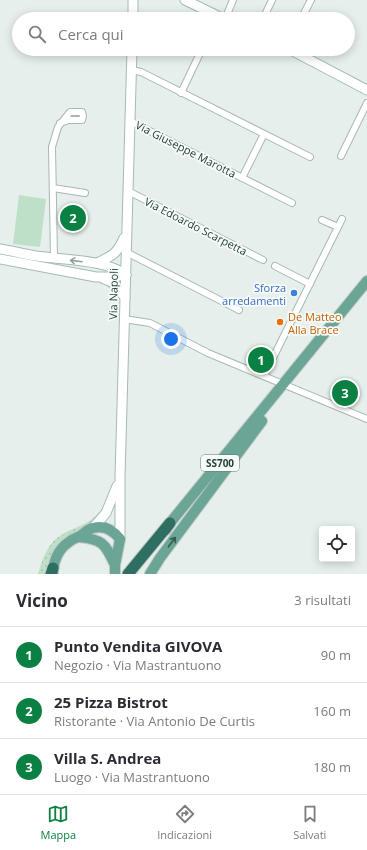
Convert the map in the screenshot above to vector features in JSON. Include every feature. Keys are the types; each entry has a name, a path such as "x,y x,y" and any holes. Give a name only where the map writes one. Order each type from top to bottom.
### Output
{"highway":[{"name":"SS700","path":"127,573 170,523"}],"main road":[{"path":"133,0 133,12"},
{"path":"185,0 200,3 212,12"},
{"name":"Via Napoli","path":"115,569 120,539 120,477 132,56"},
{"path":"302,56 367,90"},
{"path":"97,263 116,253 127,234"},
{"path":"0,249 97,263 113,267 126,275"},
{"path":"0,259 110,280 116,284 125,298"},
{"path":"96,277 111,278 126,275"},
{"path":"150,574 160,558 264,419 282,386 367,281"},
{"name":"SS700","path":"170,523 282,386"},
{"path":"52,572 56,557 62,548 69,541 94,528 106,513 120,477"},
{"path":"78,537 108,543 120,539 112,530 105,528 94,528"},
{"name":"Via Napoli","path":"120,539 127,573"},
{"path":"101,542 107,548 115,569"}],"street":[{"path":"224,12 233,0"},
{"path":"266,12 272,0"},
{"path":"305,12 311,0"},
{"path":"181,93 199,56"},
{"path":"132,70 141,72 310,157"},
{"path":"341,156 367,103"},
{"name":"Via Giuseppe Marotta","path":"130,121 292,203"},
{"path":"54,258 52,147 54,136 60,123"},
{"name":"Via Giuseppe Marotta","path":"242,178 264,134"},
{"path":"53,188 85,193"},
{"name":"Via Edoardo Scarpetta","path":"128,191 263,260"},
{"path":"264,376 342,219"},
{"path":"322,220 338,227"},
{"path":"126,252 239,310"},
{"path":"275,266 310,284"},
{"path":"124,319 150,323 208,353 264,376 282,386 367,419"}],"green space":[{"path":"19,195 46,199 40,247 13,244"},
{"path":"105,504 107,506 101,515 84,529 71,535 47,574 38,574 45,554 53,542 70,530 88,522 100,512"}],"place":[{"name":"25 Pizza Bistrot","path":"73,218"},
{"name":"Sforza arredamenti","path":"294,293"},
{"name":"De Matteo Alla Brace","path":"280,322"},
{"name":"Punto Vendita GIVOVA","path":"261,360"},
{"name":"Villa S. Andrea","path":"345,393"}]}
